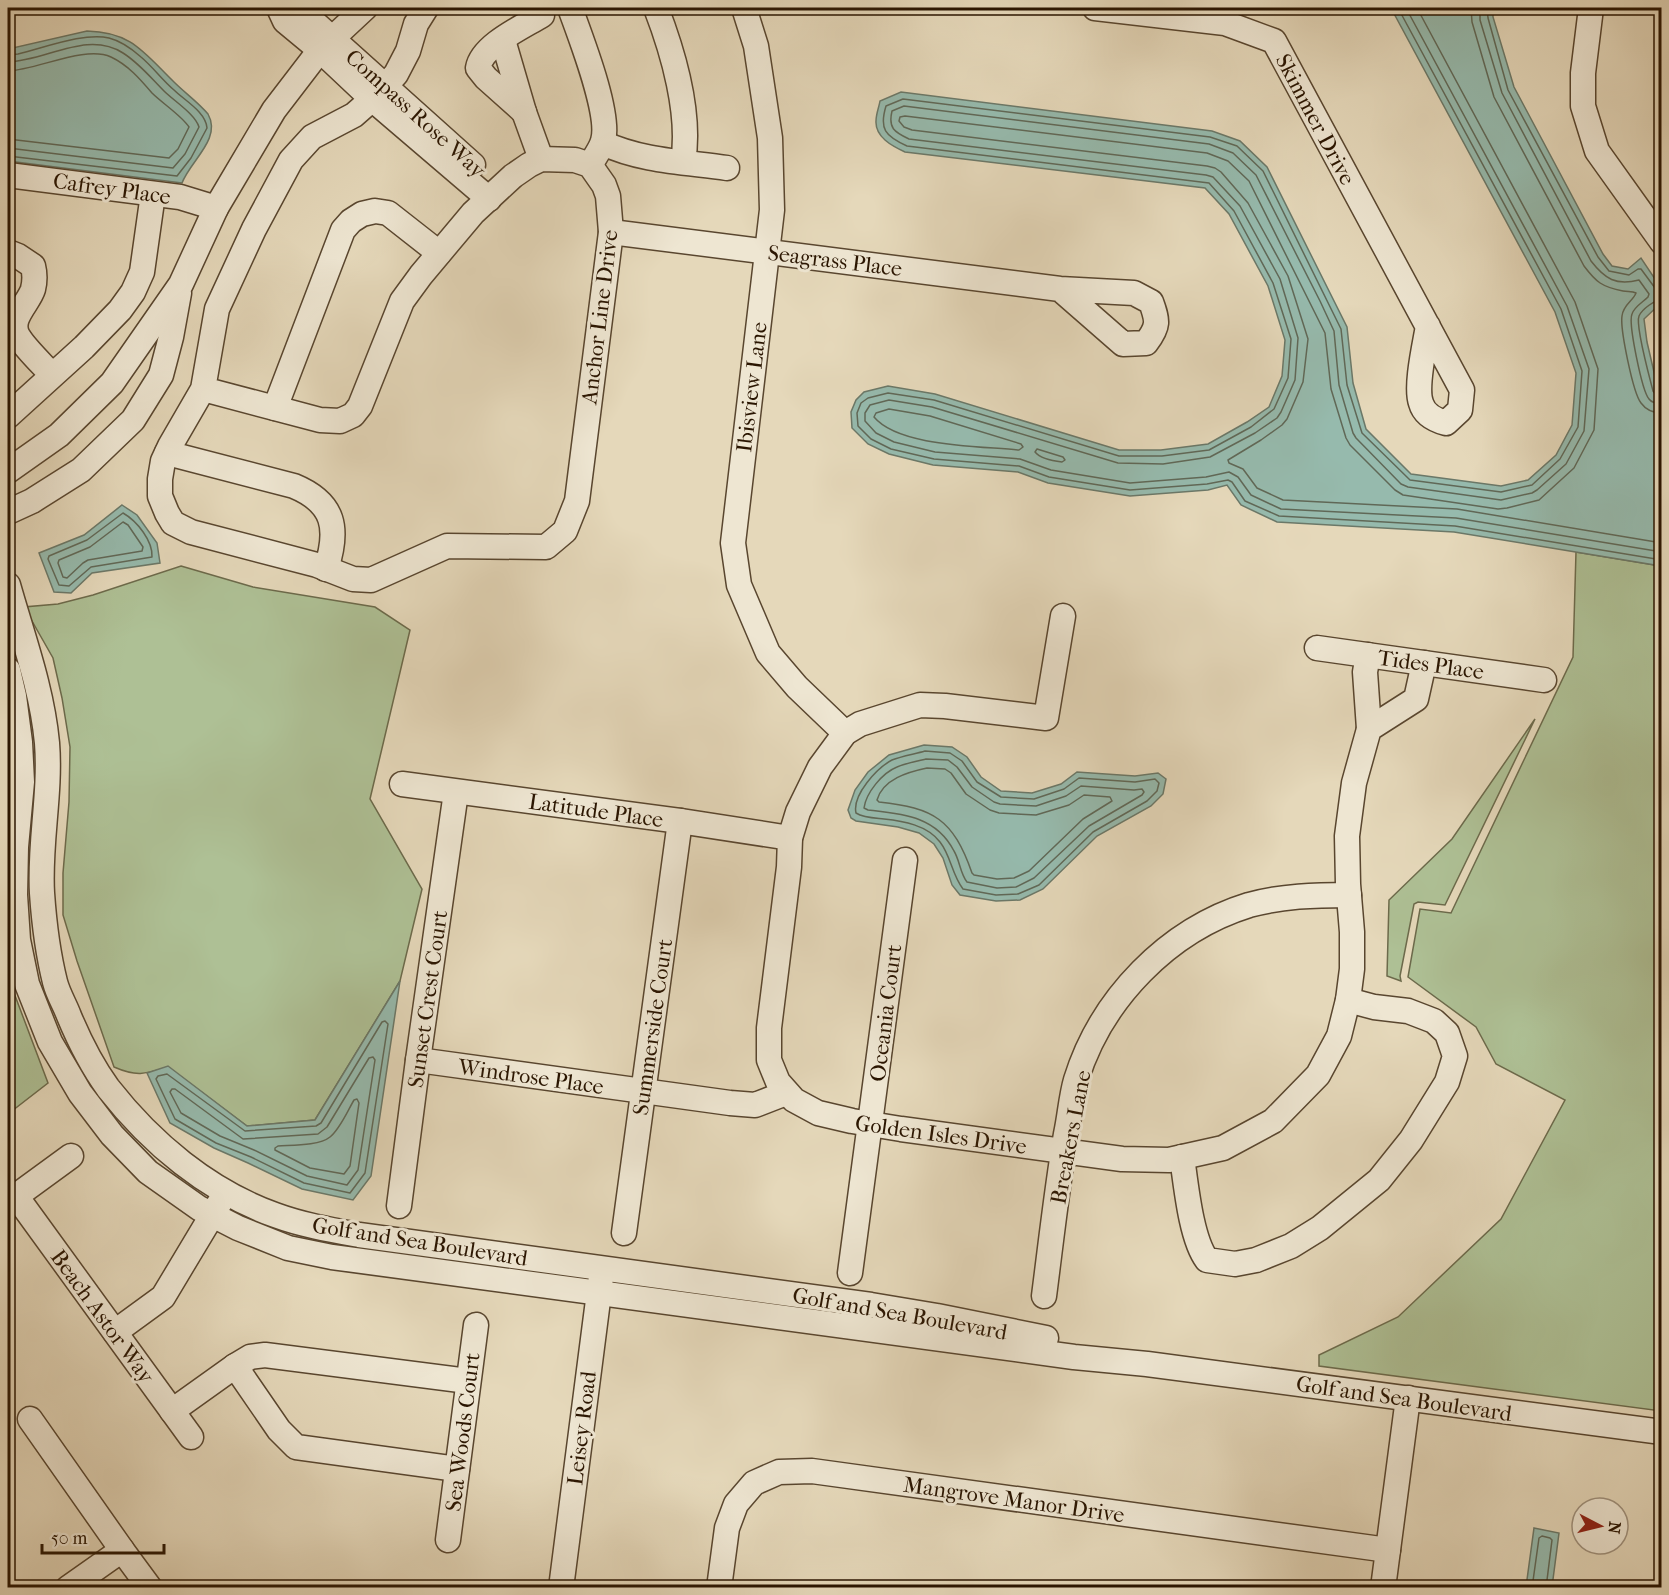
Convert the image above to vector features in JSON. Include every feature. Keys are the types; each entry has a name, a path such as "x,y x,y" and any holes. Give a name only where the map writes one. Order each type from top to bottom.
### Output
{"street":[{"path":"279,8 285,21 326,44"},
{"path":"298,8 326,44"},
{"path":"8,471 59,435 112,384 181,284 216,208 274,110 326,44 365,8"},
{"name":"Anchor Line Drive","path":"426,8 416,24 408,51 396,74 354,115 312,137 291,160 254,229 217,309 203,389 163,461 160,496 166,513 173,523 191,532 326,569 353,579 371,580 447,546 546,547 565,531 577,501 611,232 608,196 604,185 590,165"},
{"path":"203,389 320,420 340,421 353,415 360,406 402,301 421,274 473,213 513,176 529,165 541,159 575,160 590,165 603,143 605,130 603,110 570,8"},
{"path":"656,8 673,61 680,95 684,122 683,162"},
{"name":"Ibisview Lane","path":"744,8 756,46 770,138 771,210 733,543 739,585 768,653 796,687 844,733"},
{"name":"Skimmer Drive","path":"1095,8 1225,23 1274,41 1428,326"},
{"path":"1592,8 1584,73 1583,106 1597,151 1662,242"},
{"path":"541,159 524,112 503,40 542,15"},
{"name":"Compass Rose Way","path":"326,44 494,194"},
{"path":"603,143 617,150 639,156 727,168"},
{"name":"Cafrey Place","path":"8,175 180,197 216,208"},
{"path":"8,416 104,328 133,292 142,272 153,194"},
{"path":"275,408 343,230 351,221 362,214 375,211 388,213 439,253"},
{"name":"Seagrass Place","path":"611,232 1060,289"},
{"path":"8,252 33,266 35,277 32,291 21,308 12,337 52,375"},
{"path":"8,512 32,501 81,470 133,420 161,375 181,284"},
{"path":"167,453 310,492 320,501 332,526 331,552 326,569"},
{"name":"Golf and Sea Boulevard","path":"8,585 40,695 46,743 48,782 42,892 47,942 56,984 79,1039 107,1086 138,1123 169,1153 226,1192 275,1215 316,1227 359,1235 926,1314 1076,1344 1147,1364"},
{"name":"Golden Isles Drive","path":"1063,616 1046,718 920,705 860,724 844,733 820,767 798,812 790,838 789,867 769,1028 769,1060 778,1082 794,1100 818,1113 871,1125 1063,1152 1122,1159 1169,1160 1222,1148 1273,1121 1318,1075 1340,1036 1348,1000 1352,969 1352,932 1347,836 1354,783 1369,729 1365,672 1368,655"},
{"name":"Tides Place","path":"1317,648 1544,680"},
{"path":"1369,729 1416,699 1424,663"},
{"name":"Golf and Sea Boulevard","path":"8,670 20,742 22,782 16,847 15,895 18,940 27,984 50,1042 80,1093 112,1135 148,1172 199,1208 238,1228 288,1248 332,1257 1074,1357 1147,1364 1662,1432"},
{"name":"Latitude Place","path":"402,784 790,838"},
{"name":"Sunset Crest Court","path":"399,1206 456,792"},
{"name":"Summerside Court","path":"624,1233 680,821"},
{"name":"Oceania Court","path":"850,1273 905,860"},
{"name":"Breakers Lane","path":"1044,1296 1063,1152 1076,1080 1102,1023 1119,997 1139,972 1167,948 1220,916 1250,905 1288,897 1349,894"},
{"path":"1182,1157 1191,1217 1202,1253 1207,1260 1235,1264 1256,1260 1291,1246 1320,1228 1379,1180 1411,1140 1447,1083 1455,1056 1447,1033 1434,1021 1408,1011 1374,1007 1348,1000"},
{"name":"Windrose Place","path":"418,1060 730,1103 754,1105 786,1093"},
{"path":"12,1199 71,1156"},
{"path":"115,1332 164,1297 226,1192"},
{"name":"Beach Astor Way","path":"12,1199 115,1332 191,1437"},
{"name":"Leisey Road","path":"561,1587 602,1269"},
{"name":"Sea Woods Court","path":"448,1540 476,1325"},
{"path":"172,1411 235,1366 250,1357 265,1355 468,1381"},
{"path":"235,1366 279,1430 296,1447 457,1469"},
{"path":"1383,1587 1408,1398"},
{"path":"30,1419 150,1587"},
{"name":"Mangrove Manor Drive","path":"719,1587 726,1528 736,1504 754,1483 779,1472 812,1471 1388,1550"},
{"path":"68,1587 122,1550"}],"green space":[{"path":"1576,552 1661,566 1661,1411 1319,1366 1319,1355 1398,1317 1501,1219 1565,1100 1496,1064 1476,1027 1408,977 1420,909 1451,913 1573,657"},
{"path":"181,566 253,587 375,607 410,630 370,799 422,889 400,981 315,1120 247,1126 168,1067 141,1073 114,1067 63,915 70,747 53,658 24,607 58,604 93,595"},
{"path":"1535,719 1445,905 1418,902 1414,904 1400,976 1401,981 1387,976 1389,900 1452,839"},
{"path":"8,977 48,1083 8,1114"}],"water":[{"path":"1391,8 1493,8 1493,17 1514,87 1603,254 1612,266 1628,269 1641,258 1661,288 1661,303 1644,319 1661,402 1661,566 1454,532 1277,522 1241,505 1227,485 1208,490 1130,496 1048,483 1018,472 933,465 889,454 868,444 852,428 851,412 856,400 864,392 888,386 935,394 1119,450 1161,450 1208,444 1247,422 1269,407 1282,376 1285,340 1268,286 1229,214 1205,188 905,152 890,144 881,136 876,127 880,101 901,92 1212,131 1240,141 1267,167 1347,327 1353,383 1366,429 1411,474 1501,486 1528,480 1556,455 1572,425 1576,373 1555,312"},
{"path":"87,31 115,35 136,46 208,114 211,132 208,141 182,183 8,161 8,49"},
{"path":"122,505 137,515 157,543 160,563 92,573 71,593 54,592 39,553 84,535"},
{"path":"924,745 952,747 967,757 981,777 1001,791 1032,793 1061,784 1077,772 1135,776 1158,773 1166,779 1163,794 1151,806 1097,836 1043,889 1020,900 996,901 960,895 952,885 943,858 934,844 919,833 898,827 856,821 851,818 848,810 855,790 868,772 889,755"},
{"path":"400,981 371,1176 353,1200 302,1189 214,1148 170,1123 147,1073 168,1066 247,1126 315,1120"},
{"path":"1534,1528 1559,1533 1552,1587 1526,1587"}]}
